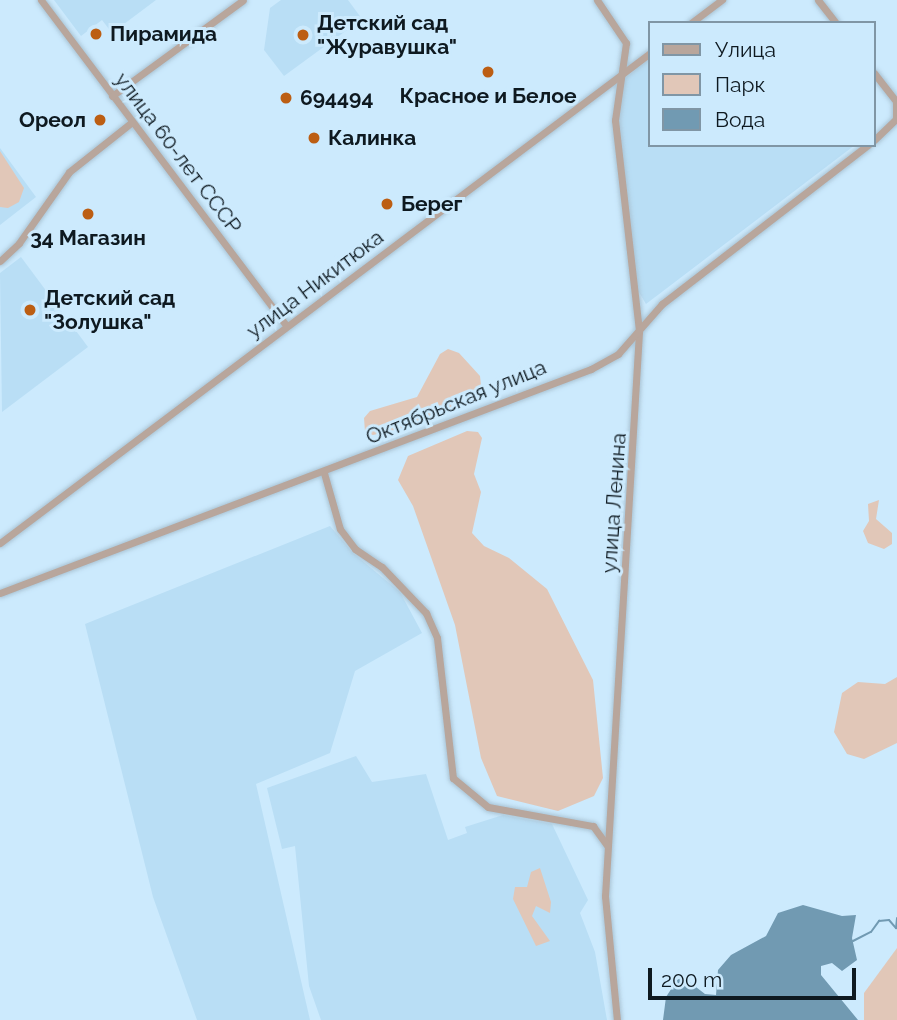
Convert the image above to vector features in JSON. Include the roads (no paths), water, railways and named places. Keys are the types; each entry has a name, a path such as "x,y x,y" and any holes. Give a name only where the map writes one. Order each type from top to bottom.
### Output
{"street":[{"name":"улица 60-лет СССР","path":"41,0 288,326"},
{"path":"112,96 243,0"},
{"name":"улица Ленина","path":"597,0 625,39 624,73 617,88 615,120 639,332 605,896 617,1020"},
{"path":"694,21 722,0"},
{"path":"818,0 834,21"},
{"name":"улица Никитюка","path":"0,543 648,55"},
{"path":"876,76 896,101 896,119 876,138"},
{"path":"0,261 19,243 62,179 132,121"},
{"name":"Октябрьская улица","path":"0,593 324,473 591,369 618,354 662,304 865,147"},
{"path":"324,473 340,529 355,549 382,567 426,613 437,638 453,778 488,807 593,826 610,818"},
{"path":"593,826 608,846"}],"water":[{"path":"803,905 842,916 856,915 852,938 857,960 842,971 832,963 821,966 821,975 858,1020 663,1020 666,997 677,980 683,977 705,994 716,995 718,970 731,955 766,936 778,913"}],"waterway":[{"path":"853,941 871,932 879,921 889,920 896,928 897,918"}],"place":[{"name":"Пирамида","path":"96,34"},
{"name":"Детский сад \"Журавушка\"","path":"303,35"},
{"name":"Красное и Белое","path":"488,72"},
{"name":"694494","path":"286,98"},
{"name":"Ореол","path":"100,120"},
{"name":"Калинка","path":"314,138"},
{"name":"Берег","path":"387,204"},
{"name":"34 Магазин","path":"88,214"},
{"name":"Детский сад \"Золушка\"","path":"30,310"}]}
